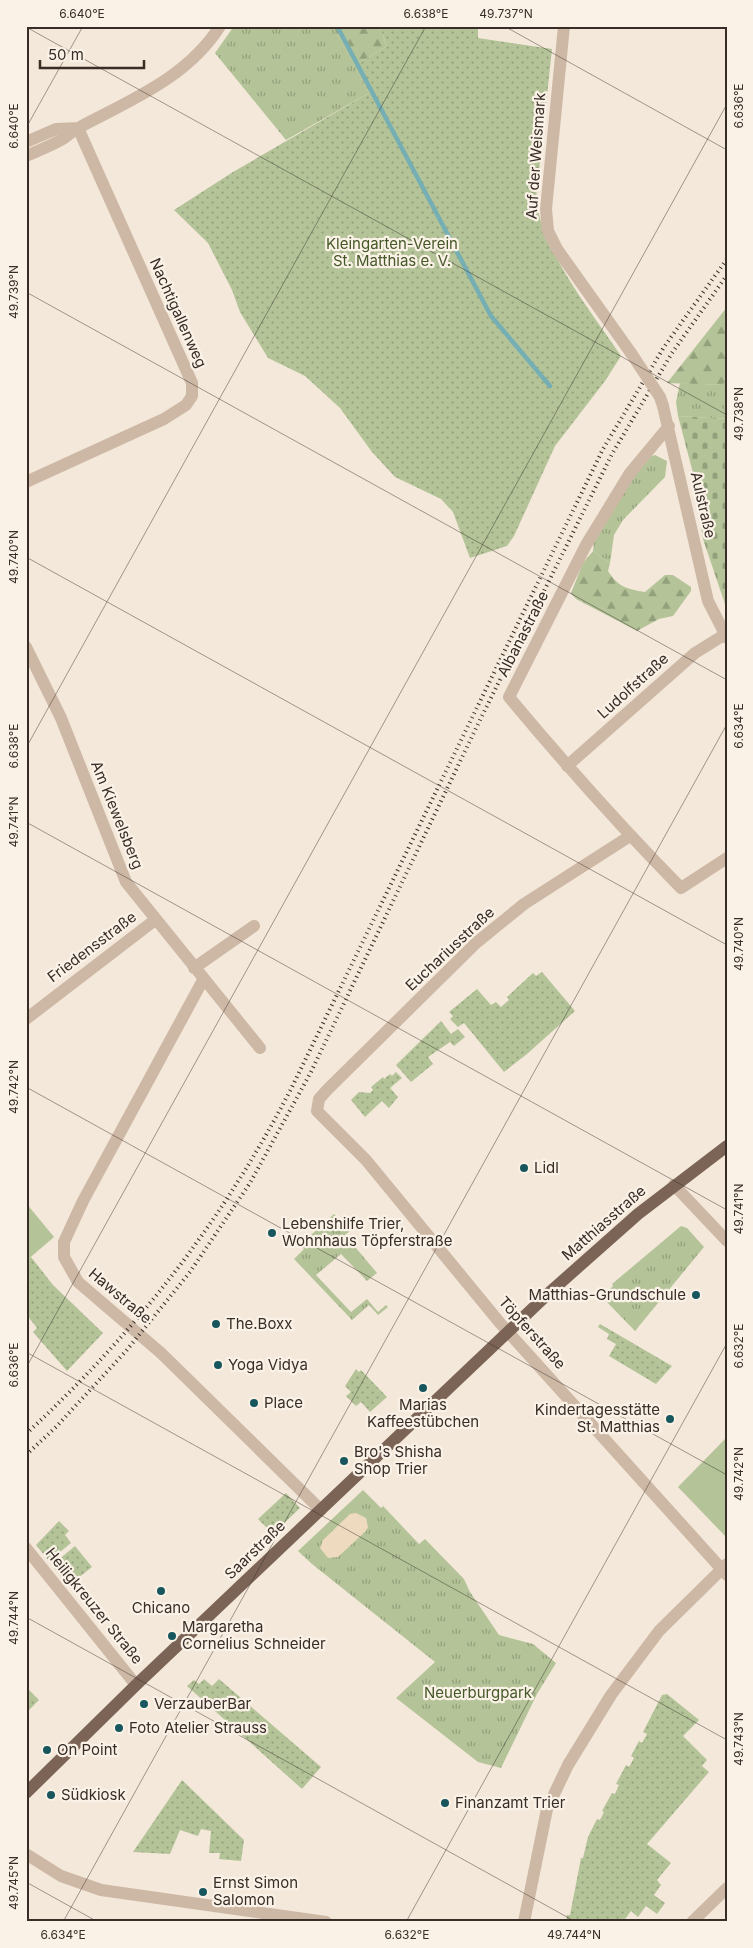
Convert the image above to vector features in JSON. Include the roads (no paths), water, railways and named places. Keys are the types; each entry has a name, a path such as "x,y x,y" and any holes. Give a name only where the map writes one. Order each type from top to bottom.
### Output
{"main road":[{"name":"Matthiasstraße","path":"507,1332 586,1259 674,1185 727,1146"},
{"name":"Saarstraße","path":"26,1792 136,1684 507,1332"}],"street":[{"path":"26,156 61,140 78,128 142,96 167,80 201,50 220,26"},
{"name":"Auf der Weismark","path":"564,26 546,209 548,231 557,249 660,397 663,406"},
{"path":"26,142 56,129 78,128"},
{"name":"Nachtigallenweg","path":"26,482 164,418 186,405 192,396 192,383 78,128"},
{"name":"Aulstraße","path":"663,406 708,601 725,636"},
{"name":"Albanastraße","path":"669,426 630,473 586,545 510,697 567,766 630,836 681,888 727,858"},
{"name":"Ludolfstraße","path":"567,766 695,652 725,636"},
{"name":"Am Kiewelsberg","path":"26,647 61,718 126,882 203,980 260,1048"},
{"name":"Euchariusstraße","path":"318,1111 319,1099 327,1090 476,943 524,904 630,836"},
{"name":"Friedensstraße","path":"26,1019 155,920"},
{"path":"194,968 254,926"},
{"name":"Hawstraße","path":"203,980 83,1201 64,1242 64,1257 78,1282 162,1353 321,1510"},
{"name":"Töpferstraße","path":"318,1111 366,1160 507,1332 725,1569"},
{"path":"674,1185 727,1241"},
{"name":"Heiligkreuzer Straße","path":"26,1548 136,1684"},
{"path":"524,1922 547,1809 568,1765 610,1695 659,1631 725,1569"},
{"path":"26,1854 61,1876 101,1890 326,1922"},
{"path":"692,1922 724,1896"}],"waterway":[{"path":"337,26 491,316 550,386"}],"railway":[{"path":"26,1434 104,1356 140,1315 206,1230 236,1185 291,1089 603,449 664,347 727,259"},
{"path":"26,1455 56,1427 126,1351 190,1272 250,1183 311,1072 479,722 612,454 672,353 727,275"}],"place":[{"name":"Lidl","path":"524,1168"},
{"name":"Lebenshilfe Trier, Wohnhaus Töpferstraße","path":"272,1233"},
{"name":"Matthias-Grundschule","path":"696,1295"},
{"name":"The.Boxx","path":"216,1324"},
{"name":"Yoga Vidya","path":"218,1365"},
{"name":"Marias Kaffeestübchen","path":"423,1388"},
{"name":"Place","path":"254,1403"},
{"name":"Kindertagesstätte St. Matthias","path":"670,1419"},
{"name":"Bro's Shisha Shop Trier","path":"344,1461"},
{"name":"Chicano","path":"161,1591"},
{"name":"Margaretha Cornelius Schneider","path":"172,1636"},
{"name":"VerzauberBar","path":"144,1704"},
{"name":"Foto Atelier Strauss","path":"119,1728"},
{"name":"On Point","path":"47,1750"},
{"name":"Südkiosk","path":"51,1795"},
{"name":"Finanzamt Trier","path":"445,1803"},
{"name":"Ernst Simon Salomon","path":"203,1892"}],"park label":[{"name":"Kleingarten-Verein St. Matthias e. V.","path":"392,252"},
{"name":"Neuerburgpark","path":"478,1693"}]}
